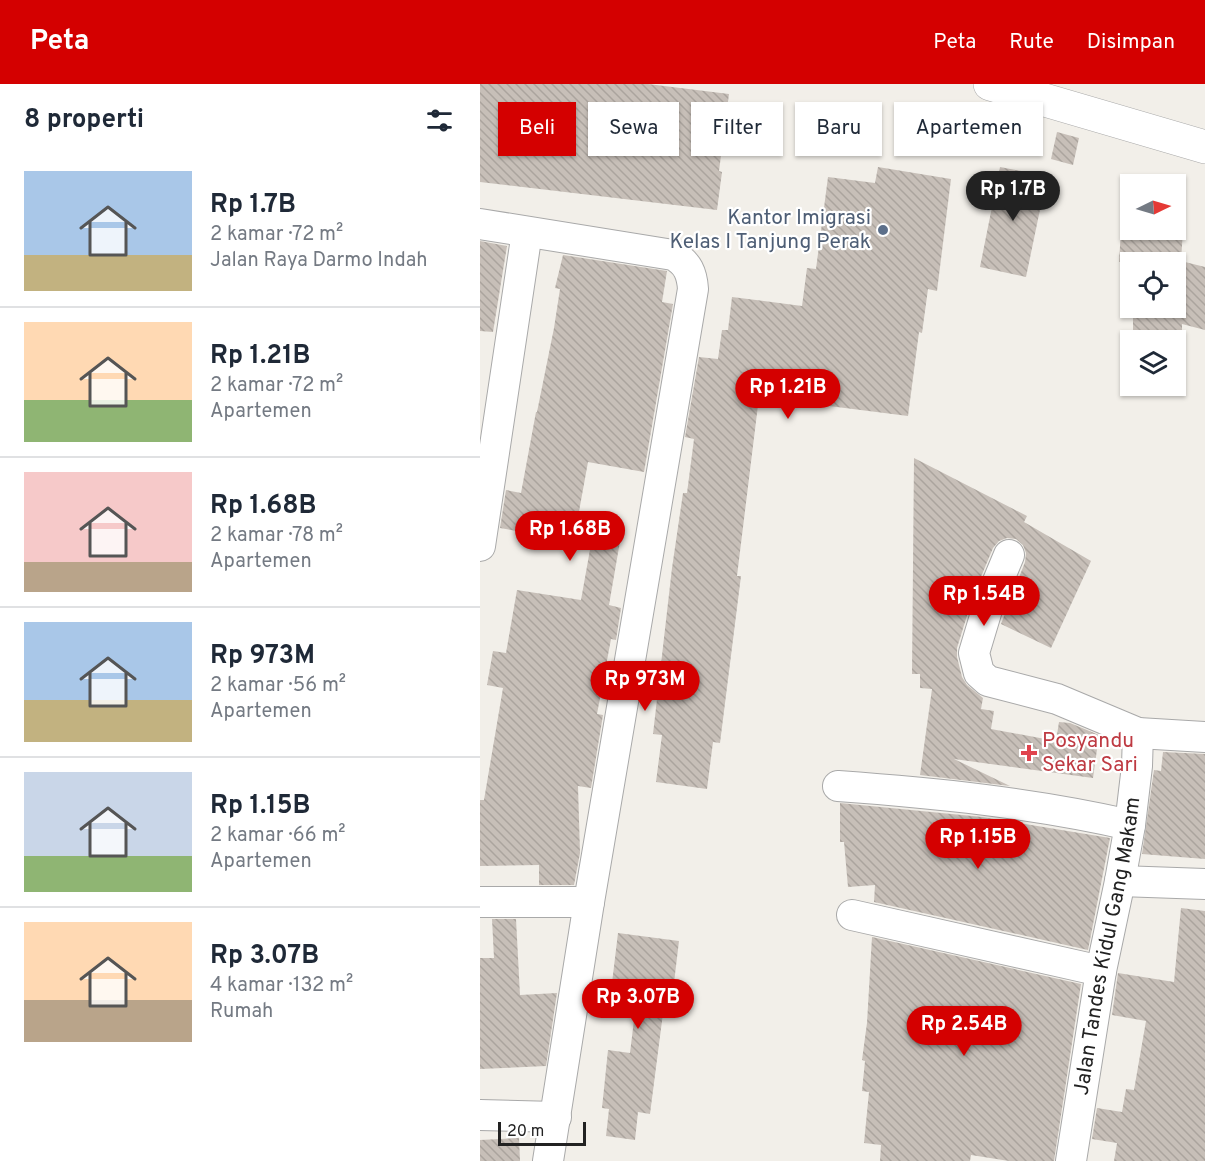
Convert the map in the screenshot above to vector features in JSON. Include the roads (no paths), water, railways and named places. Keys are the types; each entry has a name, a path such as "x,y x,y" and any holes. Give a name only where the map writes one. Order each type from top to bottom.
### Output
{"street":[{"path":"990,84 1205,147"},
{"path":"480,224 673,255 681,259 688,268 693,289 589,902 548,1161"},
{"path":"480,546 527,232"},
{"path":"1009,555 974,653 979,673 988,681 1042,694 1138,733 1205,737"},
{"name":"Jalan Tandes Kidul Gang Makam","path":"1071,1161 1101,970 1130,825 1137,766 1138,733"},
{"path":"837,786 1010,802 1130,825"},
{"path":"1120,881 1205,884"},
{"path":"480,902 589,902"},
{"path":"852,915 1101,970"},
{"path":"480,1115 556,1117"}],"place":[{"name":"Kantor Imigrasi Kelas I Tanjung Perak","path":"883,230"},
{"name":"Posyandu Sekar Sari","path":"1029,753"}]}
